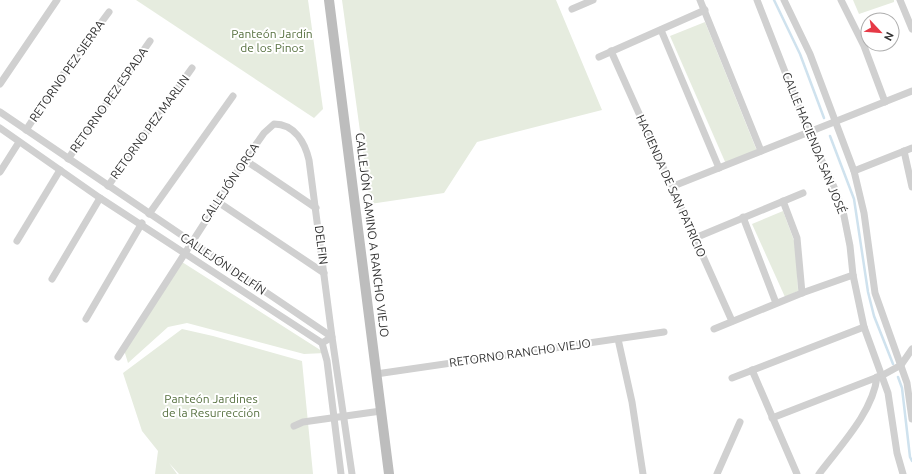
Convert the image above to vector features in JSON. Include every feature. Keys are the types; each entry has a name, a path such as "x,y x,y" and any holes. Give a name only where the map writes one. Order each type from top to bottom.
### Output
{"street":[{"path":"0,84 57,0"},
{"name":"CALLEJÓN CAMINO A RANCHO VIEJO","path":"329,0 389,474"},
{"path":"572,9 592,0"},
{"path":"700,0 761,151"},
{"name":"CALLE HACIENDA SAN JOSÉ","path":"757,0 809,133 834,187 843,212 850,246 853,275 864,327 880,376 891,402 897,453 903,474"},
{"name":"CALLE HACIENDA SAN JOSÉ","path":"784,0 810,54 854,171 864,213 875,293 901,365 906,383 912,419"},
{"path":"841,0 864,46 884,102"},
{"path":"900,0 912,29"},
{"path":"599,57 705,10"},
{"name":"RETORNO PEZ SIERRA","path":"26,130 66,70 109,12"},
{"path":"661,30 719,168"},
{"name":"RETORNO PEZ ESPADA","path":"68,159 150,41"},
{"name":"HACIENDA DE SAN PATRICIO","path":"611,51 732,321"},
{"name":"RETORNO PEZ MARLIN","path":"108,186 192,68"},
{"path":"671,187 835,123 912,91"},
{"path":"149,214 233,96"},
{"name":"CALLEJÓN DELFÍN","path":"0,112 332,337"},
{"name":"CALLEJÓN ORCA","path":"118,358 245,160 267,130 274,124 287,126 304,143"},
{"name":"CALLEJÓN DELFÍN","path":"0,128 100,198 142,223 322,343"},
{"path":"0,172 19,142"},
{"name":"DELFIN","path":"304,143 310,160 332,337"},
{"path":"854,171 912,148"},
{"path":"904,151 912,187"},
{"path":"245,160 316,208"},
{"path":"17,242 60,170"},
{"path":"695,238 803,193"},
{"path":"52,279 100,198"},
{"path":"218,202 324,273"},
{"path":"783,202 797,238 802,293"},
{"path":"743,218 776,303"},
{"path":"86,319 142,223"},
{"path":"714,329 776,303 853,275"},
{"path":"732,378 864,327"},
{"name":"RETORNO RANCHO VIEJO","path":"376,374 664,332"},
{"path":"341,474 327,361 322,343 332,337 345,416 352,474"},
{"path":"618,339 632,402 644,474"},
{"path":"772,418 880,376 901,365 912,349"},
{"path":"752,370 797,474"},
{"path":"819,474 868,408 875,394 880,376"},
{"path":"294,426 303,422 381,411"},
{"path":"717,474 740,422"}],"green space":[{"name":"Panteón Jardín de los Pinos","path":"136,0 308,0 323,109 314,118"},
{"path":"342,0 556,0 602,110 477,142 444,193 370,204"},
{"path":"853,0 894,0 894,2 865,12 860,12 859,14"},
{"path":"705,22 757,151 726,164 670,36"},
{"path":"783,211 796,246 798,291 785,297 752,224"},
{"path":"182,262 325,353 304,354 187,323 168,327 128,363 124,350"},
{"name":"Panteón Jardines de la Resurrección","path":"182,329 213,336 302,361 313,474 179,474 169,463 177,474 155,474 158,451 142,431 123,373"}],"waterway":[{"path":"774,0 800,54 824,118"},
{"path":"830,136 854,199 868,292 874,316 893,364"},
{"path":"898,377 902,388 910,457 912,461"}]}
